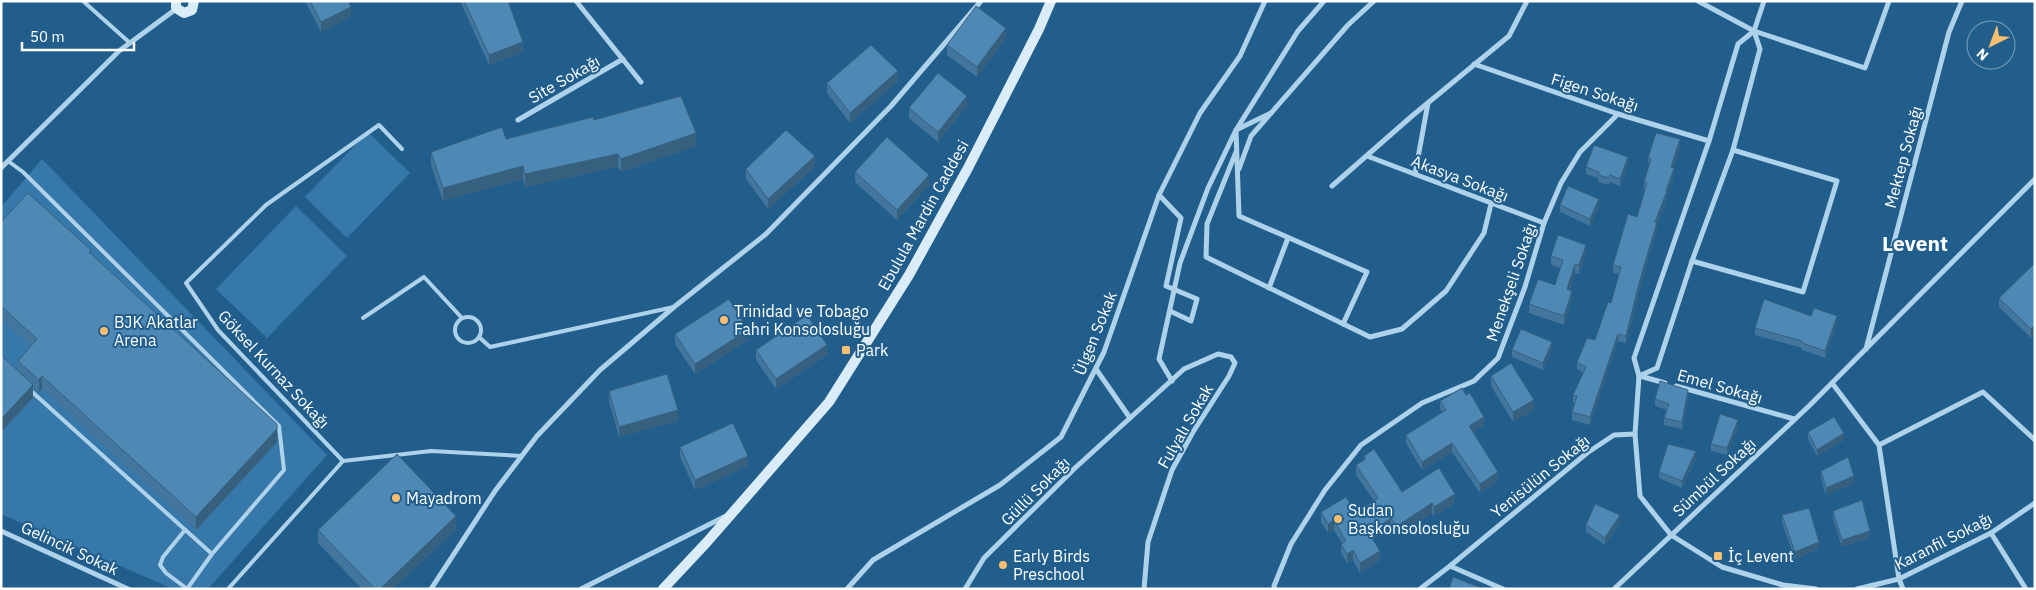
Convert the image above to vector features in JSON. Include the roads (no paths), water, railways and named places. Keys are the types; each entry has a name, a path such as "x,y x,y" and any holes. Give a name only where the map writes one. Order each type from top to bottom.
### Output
{"street":[{"path":"1,168 119,51 176,5 184,13 190,12 194,8 194,1"},
{"path":"576,1 641,82"},
{"path":"431,589 495,491 537,436 600,370 674,307 766,234 891,106 981,1"},
{"name":"Ebulula Mardin Caddesi","path":"663,589 733,513 829,402 909,275 968,168 1039,29 1051,1"},
{"name":"Ülgen Sokak","path":"846,589 873,560 1000,486 1060,437 1104,352 1159,195 1200,113 1240,56 1265,1"},
{"path":"1172,381 1159,359 1180,263 1208,188 1236,130 1298,31 1324,1"},
{"path":"1238,172 1251,136 1274,112 1348,25 1374,1"},
{"path":"1332,186 1508,36 1527,1"},
{"path":"1698,1 1754,31 1866,68 1889,1"},
{"path":"1764,1 1754,31 1738,44 1708,141 1634,358 1639,376 1635,434 1640,496 1671,535 1722,567 1782,587 1816,589"},
{"name":"Mektep Sokağı","path":"1866,350 1949,32 1962,1"},
{"path":"1639,376 1657,368 1692,261 1733,150 1760,49 1754,31"},
{"name":"Site Sokağı","path":"518,120 622,59"},
{"name":"Figen Sokağı","path":"1474,64 1618,114 1708,141"},
{"path":"1415,174 1428,103"},
{"path":"1236,130 1274,112"},
{"name":"Menekşeli Sokağı","path":"1275,589 1274,586 1291,544 1325,490 1362,444 1422,403 1474,381 1498,358 1525,287 1544,222 1561,183 1580,152 1618,114"},
{"path":"1236,130 1239,216 1367,272 1343,324"},
{"path":"1237,150 1207,224 1206,257 1370,337 1402,329 1446,291 1484,233 1491,204"},
{"path":"1692,261 1803,292 1837,180 1733,150"},
{"name":"Akasya Sokağı","path":"1367,156 1491,204 1544,222"},
{"name":"Sümbül Sokağı","path":"1614,589 1866,350 2035,179"},
{"path":"1159,195 1180,218 1166,286 1197,299 1192,321 1170,311"},
{"path":"1269,288 1288,238"},
{"name":"Fulyalı Sokak","path":"1144,589 1148,542 1172,470 1235,363 1231,357 1218,354 1184,369"},
{"path":"1096,368 1130,418"},
{"name":"Güllü Sokağı","path":"965,589 984,558 1075,468 1184,369"},
{"name":"Emel Sokağı","path":"1639,376 1794,419"},
{"path":"1832,383 1879,446 1899,578 1903,589"},
{"path":"1879,446 1983,392 2035,440"},
{"name":"Yenisülün Sokağı","path":"1420,589 1587,453 1614,434 1635,434"},
{"name":"Karanfil Sokağı","path":"1858,589 1899,578 1991,533 2035,503"},
{"path":"581,589 733,513"},
{"name":"Gelincik Sokak","path":"1,530 128,589"},
{"path":"1991,533 2026,589"},
{"path":"1450,566 1503,589"}],"lane":[{"path":"83,1 130,43"},
{"name":"Göksel Kurnaz Sokağı","path":"342,461 218,330 186,283 266,205 379,126 402,149"},
{"path":"8,161 23,172 279,426 284,470 212,554 186,588 166,573 160,564 163,557 185,530"},
{"path":"363,318 424,277 462,318"},
{"path":"479,338 490,347 674,307"},
{"path":"469,316 476,318 482,331 479,338 471,343 462,341 456,334 456,325 462,318 469,316"},
{"path":"23,384 212,554"},
{"path":"228,589 342,461 431,452 522,456"}],"place":[{"name":"Trinidad ve Tobago Fahri Konsolosluğu","path":"724,320"},
{"name":"BJK Akatlar Arena","path":"104,331"},
{"name":"Park","path":"846,350"},
{"name":"Mayadrom","path":"396,498"},
{"name":"Sudan Başkonsolosluğu","path":"1338,519"},
{"name":"İç Levent","path":"1718,556"},
{"name":"Early Birds Preschool","path":"1003,565"}],"district":[{"name":"Levent","path":"1915,243"}]}
